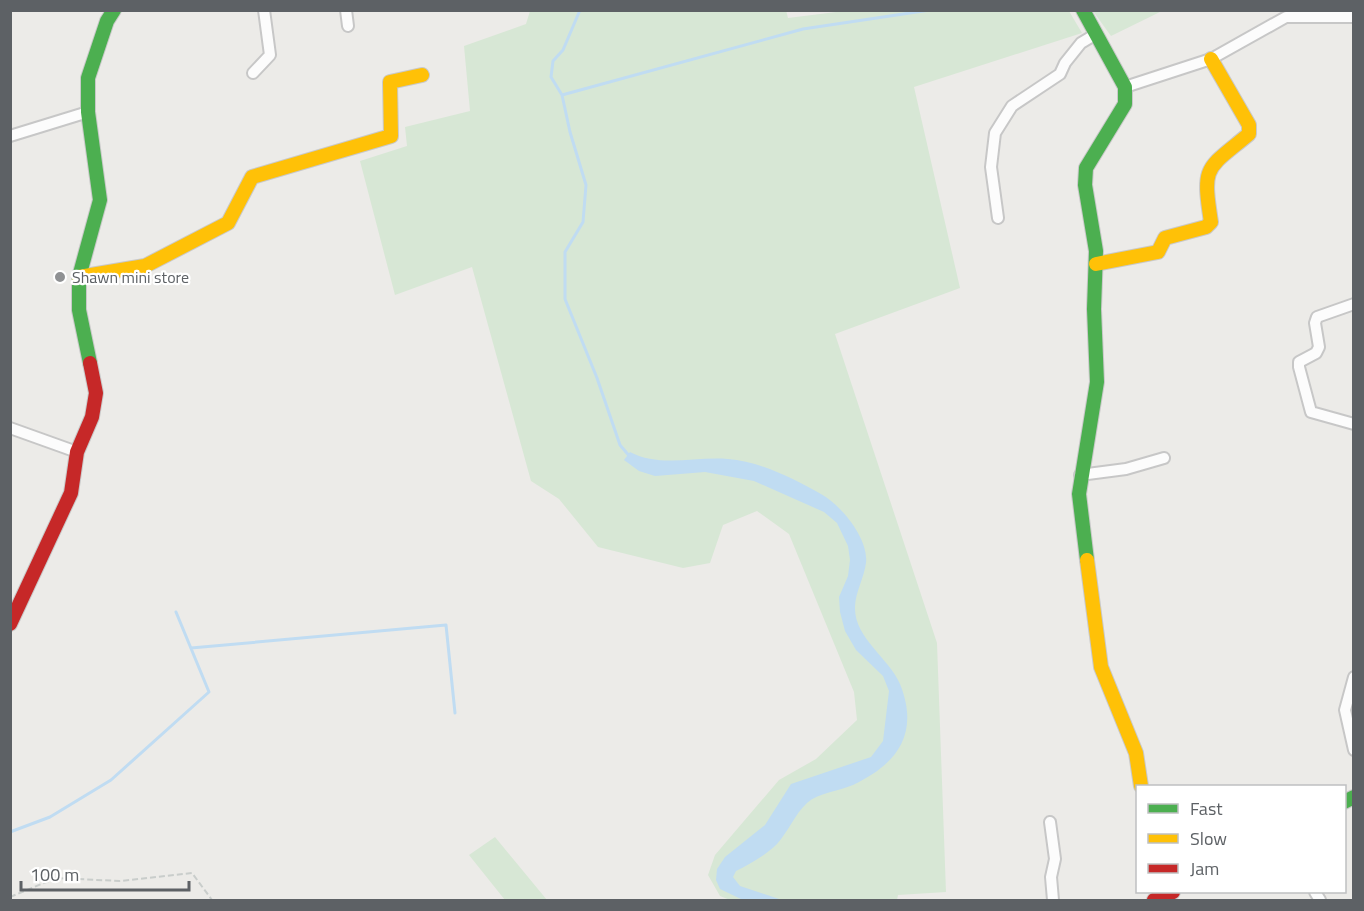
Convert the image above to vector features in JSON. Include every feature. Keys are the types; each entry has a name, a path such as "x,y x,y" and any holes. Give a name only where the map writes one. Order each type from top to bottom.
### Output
{"street":[{"path":"10,624 15,604 71,493 77,452 92,417 96,393 79,310 80,277 100,200 88,111 88,78 107,21 114,10"},
{"path":"253,73 270,55 264,10"},
{"path":"346,10 348,26"},
{"path":"1083,10 1119,72 1125,87 1125,104 1086,168 1085,185 1096,251 1094,309 1098,382 1080,475 1079,494 1101,668 1136,753 1141,785"},
{"path":"1125,87 1211,58 1287,17 1324,15 1353,17"},
{"path":"998,218 991,167 995,133 1012,106 1060,74 1065,63 1094,31"},
{"path":"1096,264 1158,252 1165,238 1206,227 1211,222 1205,184 1210,167 1249,134 1249,125 1211,58"},
{"path":"80,277 145,266 228,223 252,177 391,136 390,82 422,75"},
{"path":"10,136 88,111"},
{"path":"1353,304 1317,316 1315,324 1319,347 1316,353 1299,362 1311,412 1353,424"},
{"path":"10,428 77,452"},
{"path":"1080,475 1126,469 1164,458"},
{"path":"1353,677 1346,710 1353,750"},
{"path":"1050,822 1055,859 1051,877 1053,900"}],"path":[{"path":"10,897 56,878 120,881 192,873 212,900"}],"green space":[{"path":"786,10 788,18 852,10 1069,11 1082,33 914,87 960,288 835,334 937,643 946,892 898,895 897,900 730,900 720,896 708,875 715,855 779,780 816,759 857,720 854,692 789,534 757,511 723,525 710,563 683,568 598,547 559,499 531,481 472,267 395,295 360,161 407,146 405,127 470,111 464,46 526,24 530,11"},
{"path":"1093,11 1162,11 1111,36"},
{"path":"495,837 547,900 505,900 469,855"}],"water":[{"path":"630,452 642,457 666,460 716,458 740,460 776,472 829,499 845,514 863,544 866,563 855,602 856,618 866,638 895,674 900,684 906,702 906,732 892,757 882,767 853,785 823,794 807,803 777,844 758,859 736,871 733,877 740,886 782,900 743,900 720,889 716,880 717,869 725,857 765,825 791,784 871,757 883,741 889,691 883,676 856,650 845,631 840,612 839,597 848,576 850,560 848,546 837,523 824,512 754,481 705,472 655,476 639,471 624,460"}],"waterway":[{"path":"580,10 563,50 553,61 551,77 562,95 570,132 586,185 583,222 565,252 565,299 597,378 620,445 631,458"},
{"path":"562,95 803,29 930,10"},
{"path":"10,832 50,817 111,780 209,692 176,612"},
{"path":"191,648 446,625 455,713"}],"traffic: fast":[{"path":"90,363 79,310 79,277 100,200 88,112 88,78 107,21 114,10"},
{"path":"1083,10 1125,87 1125,104 1086,168 1085,185 1096,251 1094,309 1097,382 1079,494 1087,560"},
{"path":"1346,801 1354,797"}],"traffic: slow":[{"path":"1096,264 1158,252 1165,238 1206,227 1211,222 1207,189 1211,170 1216,162 1249,134 1249,125 1211,59"},
{"path":"79,277 145,266 228,223 252,177 391,136 390,82 422,75"},
{"path":"1087,560 1101,667 1136,753 1141,785"}],"traffic: jam":[{"path":"10,624 71,493 77,452 92,417 96,393 90,363"},
{"path":"1154,900 1171,893"}],"place":[{"name":"Shawn mini store","path":"60,277"}]}
